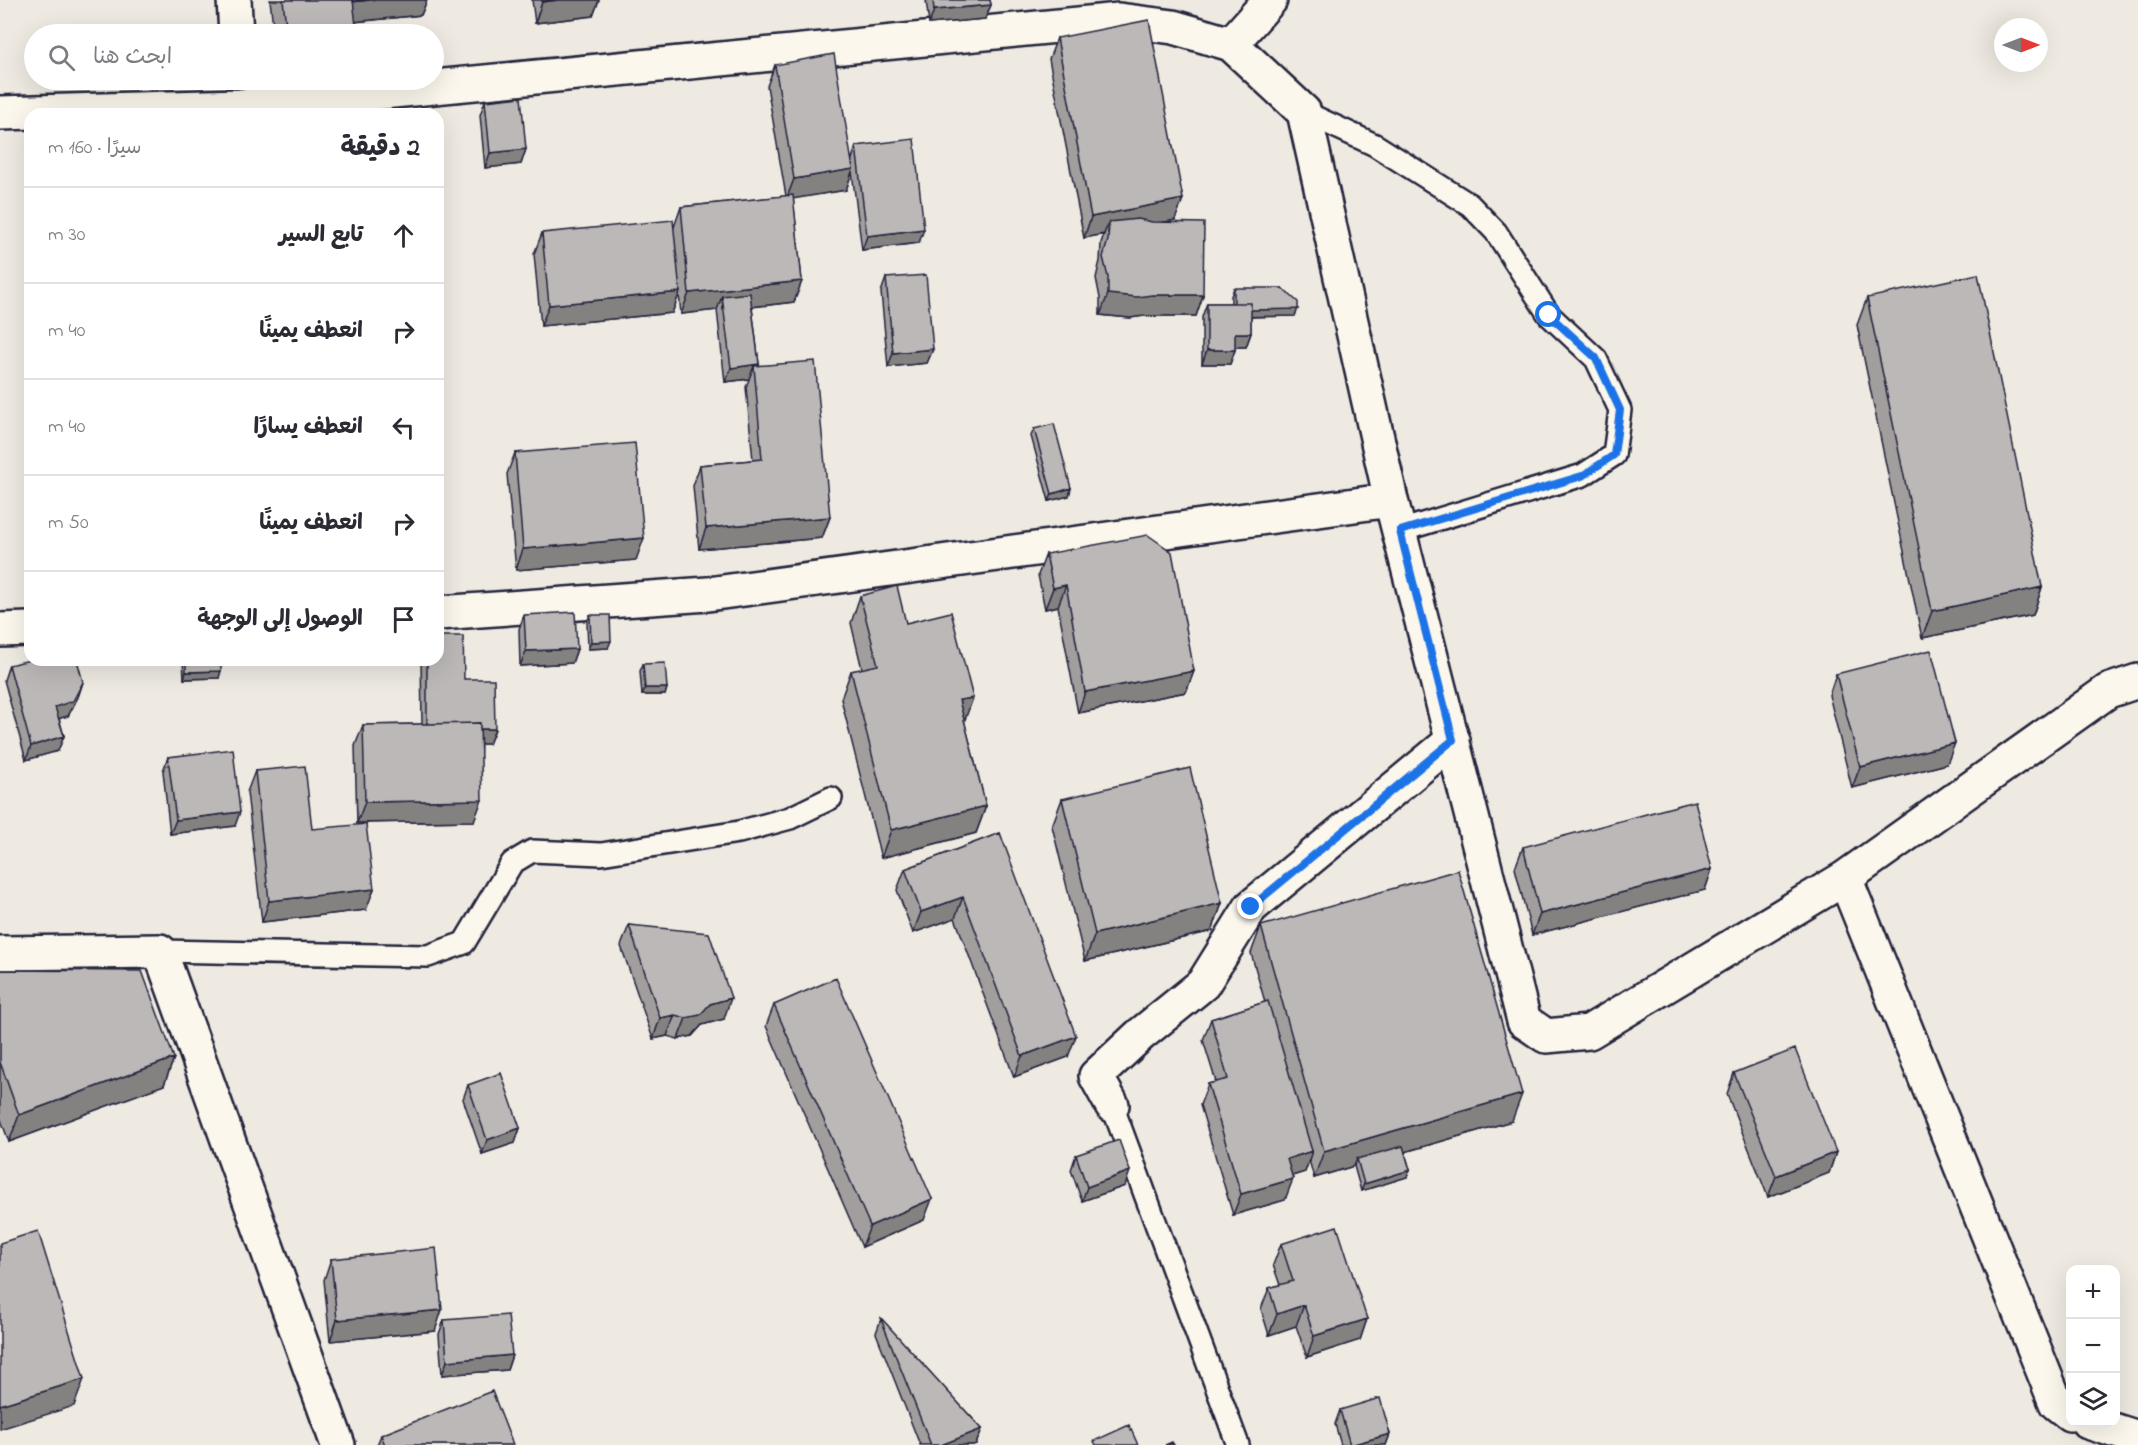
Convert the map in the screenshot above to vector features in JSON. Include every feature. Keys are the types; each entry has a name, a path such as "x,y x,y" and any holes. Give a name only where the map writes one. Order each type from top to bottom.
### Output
{"street":[{"path":"234,0 235,24"},
{"path":"1231,44 1270,0"},
{"path":"444,76 1119,20 1173,27 1231,44 1304,112 1391,500 1524,1021 1546,1036 1589,1032 1845,878 2108,691 2138,681"},
{"path":"60,108 275,90"},
{"path":"0,113 24,111"},
{"path":"444,613 708,594 1391,500"},
{"path":"0,630 24,629"},
{"path":"1112,1106 1096,1076 1140,1035 1203,984 1251,907 1453,740"},
{"path":"1845,878 2056,1403 2066,1411"},
{"path":"0,953 160,951 338,1445"},
{"path":"2104,1427 2138,1438"}],"lane":[{"path":"1304,112 1375,145 1470,205 1496,232 1549,315 1596,358 1620,410 1614,455 1582,476 1400,531"},
{"path":"160,951 428,956 464,943 512,863 532,851 601,854 738,832 790,818 831,798"},
{"path":"1112,1106 1238,1445"}],"building":[{"path":"283,0 353,0 356,24 286,24"},
{"path":"933,0 990,0 991,5 934,10"},
{"path":"1149,20 1183,199 1091,217 1057,38"},
{"path":"834,54 853,169 794,179 775,65"},
{"path":"521,97 526,149 490,153 485,101"},
{"path":"914,139 924,229 867,236 856,146"},
{"path":"793,195 802,281 689,293 681,207"},
{"path":"1138,219 1152,222 1204,223 1203,295 1137,297 1108,294 1108,277 1103,257 1108,240 1109,222"},
{"path":"673,220 680,292 549,305 542,233"},
{"path":"1978,274 2042,587 1932,611 1867,298"},
{"path":"926,275 933,349 893,353 886,278"},
{"path":"1234,288 1282,288 1298,302 1298,309 1251,310 1251,303 1234,303"},
{"path":"750,293 759,364 731,368 722,296"},
{"path":"1207,303 1251,303 1251,333 1235,333 1235,350 1207,350"},
{"path":"815,361 830,517 706,528 700,465 762,459 754,366"},
{"path":"1054,424 1071,488 1052,494 1034,429"},
{"path":"635,443 644,538 523,549 515,453"},
{"path":"1148,535 1172,552 1194,671 1085,692 1066,585 1053,588 1046,554"},
{"path":"897,586 906,623 951,612 973,698 959,700 986,806 891,830 851,671 878,665 860,596"},
{"path":"575,612 577,649 526,651 524,615"},
{"path":"590,615 610,615 611,641 591,642"},
{"path":"444,636 463,636 464,679 494,679 495,729 480,729 480,723 427,724 427,666 444,666"},
{"path":"1931,650 1955,743 1860,767 1836,674"},
{"path":"24,661 24,666 79,666 83,682 73,701 55,707 64,736 31,746 9,665"},
{"path":"665,663 667,688 645,688 643,664"},
{"path":"186,666 221,666 221,671 186,672"},
{"path":"480,723 482,800 365,802 363,725"},
{"path":"233,749 240,812 176,820 168,757"},
{"path":"305,766 312,829 366,824 374,889 269,901 255,771"},
{"path":"1190,768 1222,903 1095,934 1062,799"},
{"path":"1695,801 1712,869 1540,914 1523,847"},
{"path":"1000,833 1076,1036 1022,1056 963,897 921,912 905,869"},
{"path":"1458,870 1522,1094 1324,1151 1261,926"},
{"path":"629,925 709,933 731,998 710,1004 700,1015 686,1018 675,1015 660,1018"},
{"path":"0,970 142,971 174,1058 19,1115 0,1062"},
{"path":"836,978 932,1199 870,1226 774,1005"},
{"path":"1268,1001 1312,1151 1287,1159 1293,1179 1241,1194 1208,1084 1228,1079 1211,1019"},
{"path":"1795,1049 1836,1152 1776,1176 1734,1073"},
{"path":"501,1073 520,1128 487,1140 468,1085"},
{"path":"1119,1140 1130,1171 1087,1187 1076,1155"},
{"path":"1403,1146 1410,1170 1364,1184 1357,1159"},
{"path":"1337,1226 1367,1319 1314,1336 1304,1305 1277,1314 1269,1288 1293,1281 1281,1244"},
{"path":"38,1231 84,1379 0,1405 0,1243"},
{"path":"436,1248 442,1310 337,1320 331,1259"},
{"path":"508,1315 512,1355 447,1361 444,1320"},
{"path":"881,1318 982,1429 941,1445 931,1445"},
{"path":"492,1391 513,1445 385,1445 381,1435"},
{"path":"1380,1398 1390,1434 1350,1445 1340,1410"},
{"path":"1129,1425 1138,1445 1096,1445 1094,1441"}],"route":[{"path":"1251,907 1453,740 1400,531 1582,476 1614,455 1620,410 1596,358 1549,315"}]}
